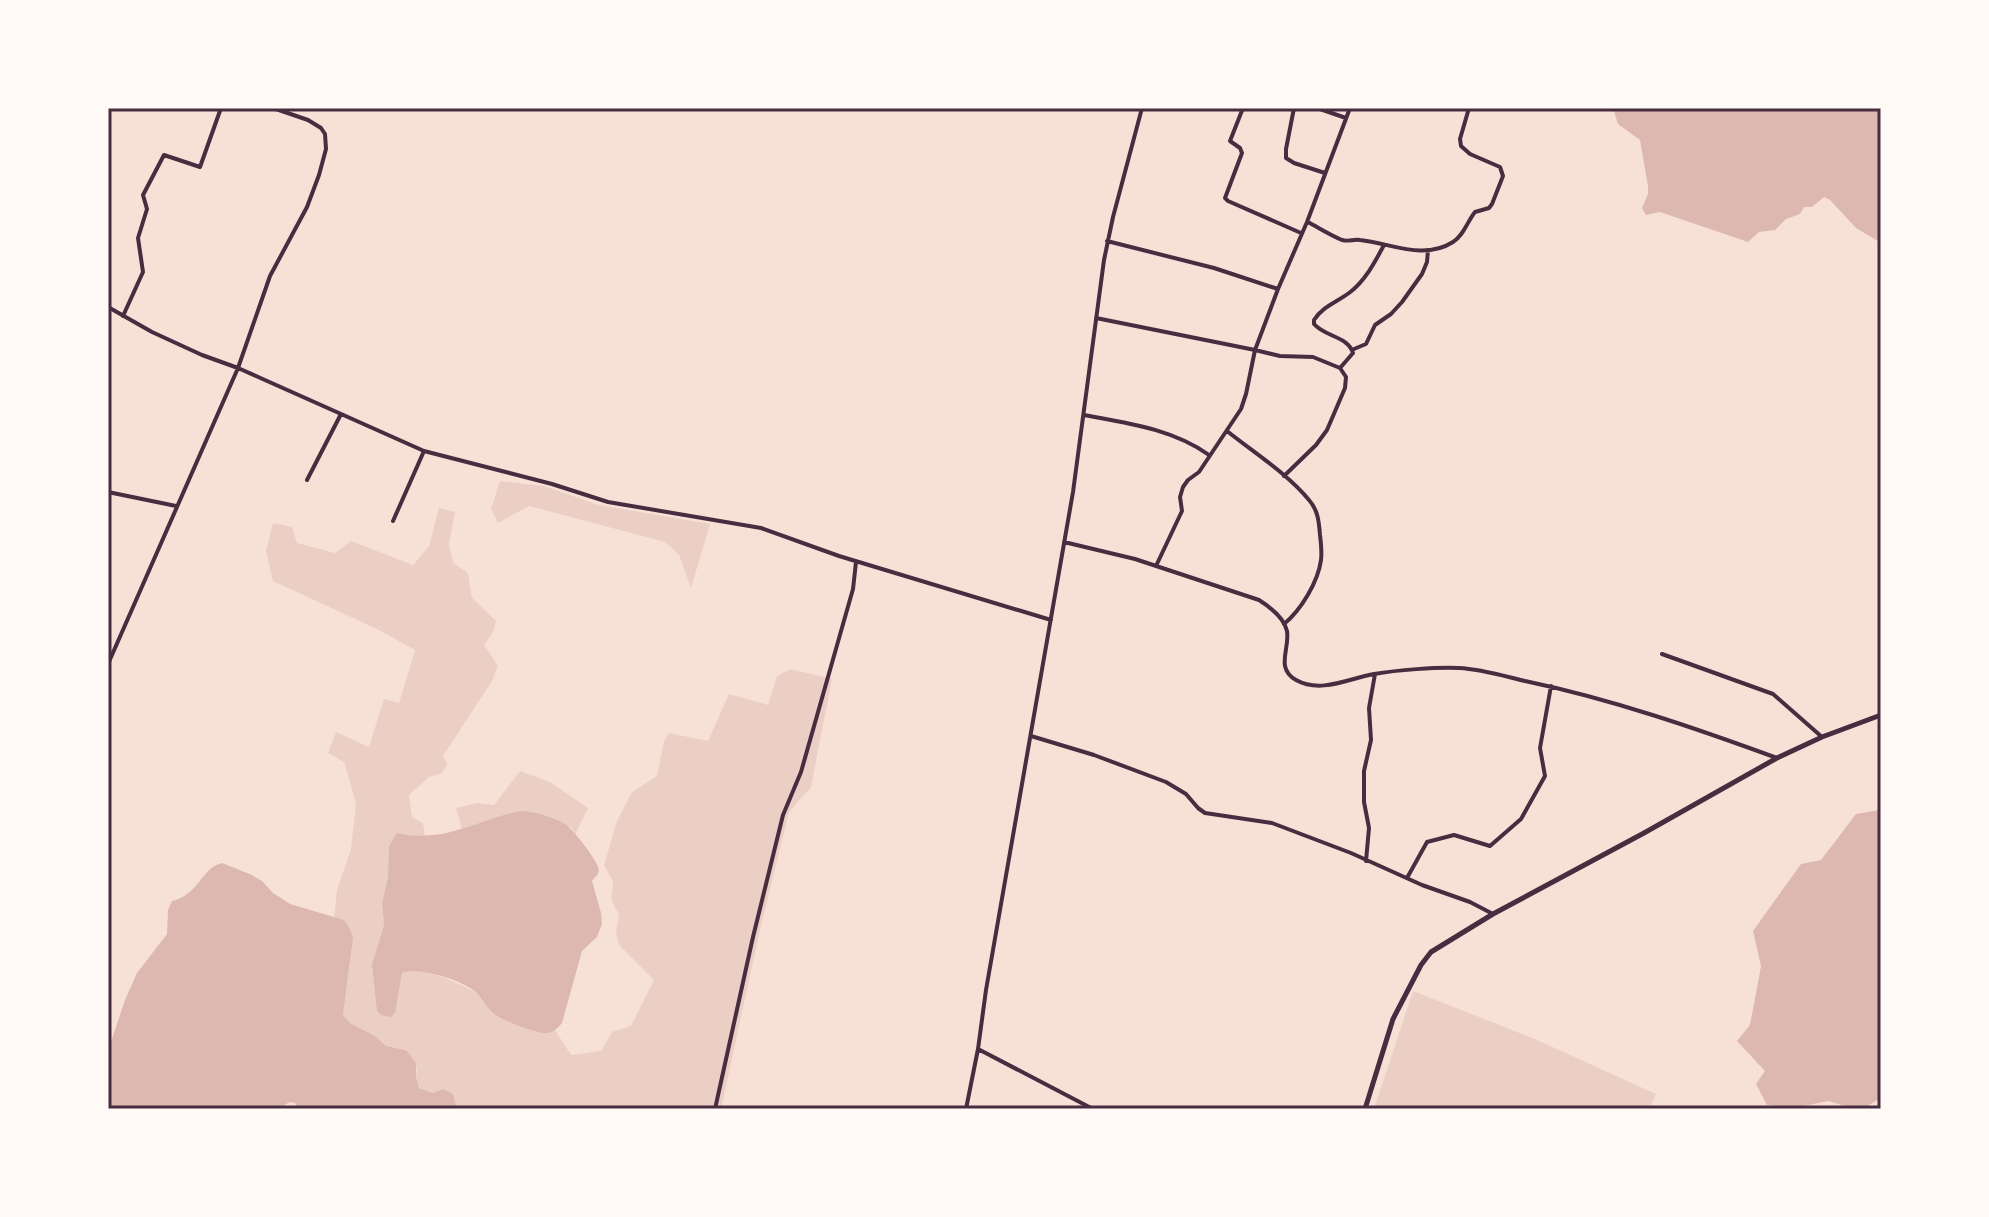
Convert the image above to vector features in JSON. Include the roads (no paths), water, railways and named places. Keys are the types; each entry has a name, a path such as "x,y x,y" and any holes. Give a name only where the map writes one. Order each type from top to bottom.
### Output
{"street":[{"path":"123,316 143,272 138,238 147,209 143,195 164,155 200,167 221,108"},
{"path":"108,664 238,368 270,276 314,192 326,149 325,134 308,120 273,108"},
{"path":"966,1109 1073,492 1107,241 1142,108"},
{"path":"1243,108 1230,140 1242,153 1226,200 1302,234"},
{"path":"1294,108 1286,158 1325,173"},
{"path":"1317,108 1346,118"},
{"path":"1156,566 1182,511 1180,497 1183,487 1197,474 1237,417 1245,400 1255,350 1350,108"},
{"path":"1307,222 1346,241 1358,239 1413,251 1428,250 1456,241 1475,212 1492,204 1503,176 1500,167 1470,154 1461,146 1460,139 1469,108"},
{"path":"1107,241 1214,268 1278,289"},
{"path":"1340,368 1353,354 1353,349 1347,342 1319,330 1314,320 1327,306 1355,287 1370,270 1384,245"},
{"path":"1353,349 1366,344 1375,325 1391,314 1405,298 1424,270 1428,250"},
{"path":"108,307 202,355 424,451 532,478 608,502 761,528 856,562 1051,620"},
{"path":"1096,318 1286,356 1306,356 1340,368 1346,377 1345,388 1327,430 1284,476"},
{"path":"307,480 341,414"},
{"path":"1083,415 1172,435 1190,442 1209,455"},
{"path":"1227,431 1284,476 1309,499 1317,512 1321,553 1319,568 1304,602 1284,624"},
{"path":"393,521 424,451"},
{"path":"108,492 177,506"},
{"path":"1064,542 1156,566 1259,600 1272,609 1284,624 1287,632 1284,666 1287,673 1303,683 1322,685 1375,674 1458,668 1551,686 1777,758"},
{"path":"715,1109 783,815 801,772 853,589 856,562"},
{"path":"1662,654 1764,689 1779,698 1822,737"},
{"path":"1366,861 1369,828 1364,802 1364,771 1371,740 1369,708 1375,674"},
{"path":"1407,878 1427,842 1454,835 1490,846 1521,819 1545,776 1540,748 1551,686"},
{"path":"1365,1109 1393,1019 1431,952 1493,914 1777,758 1881,715"},
{"path":"1031,736 1166,782 1186,794 1205,813 1272,823 1493,914"},
{"path":"978,1049 1093,1109"}]}
